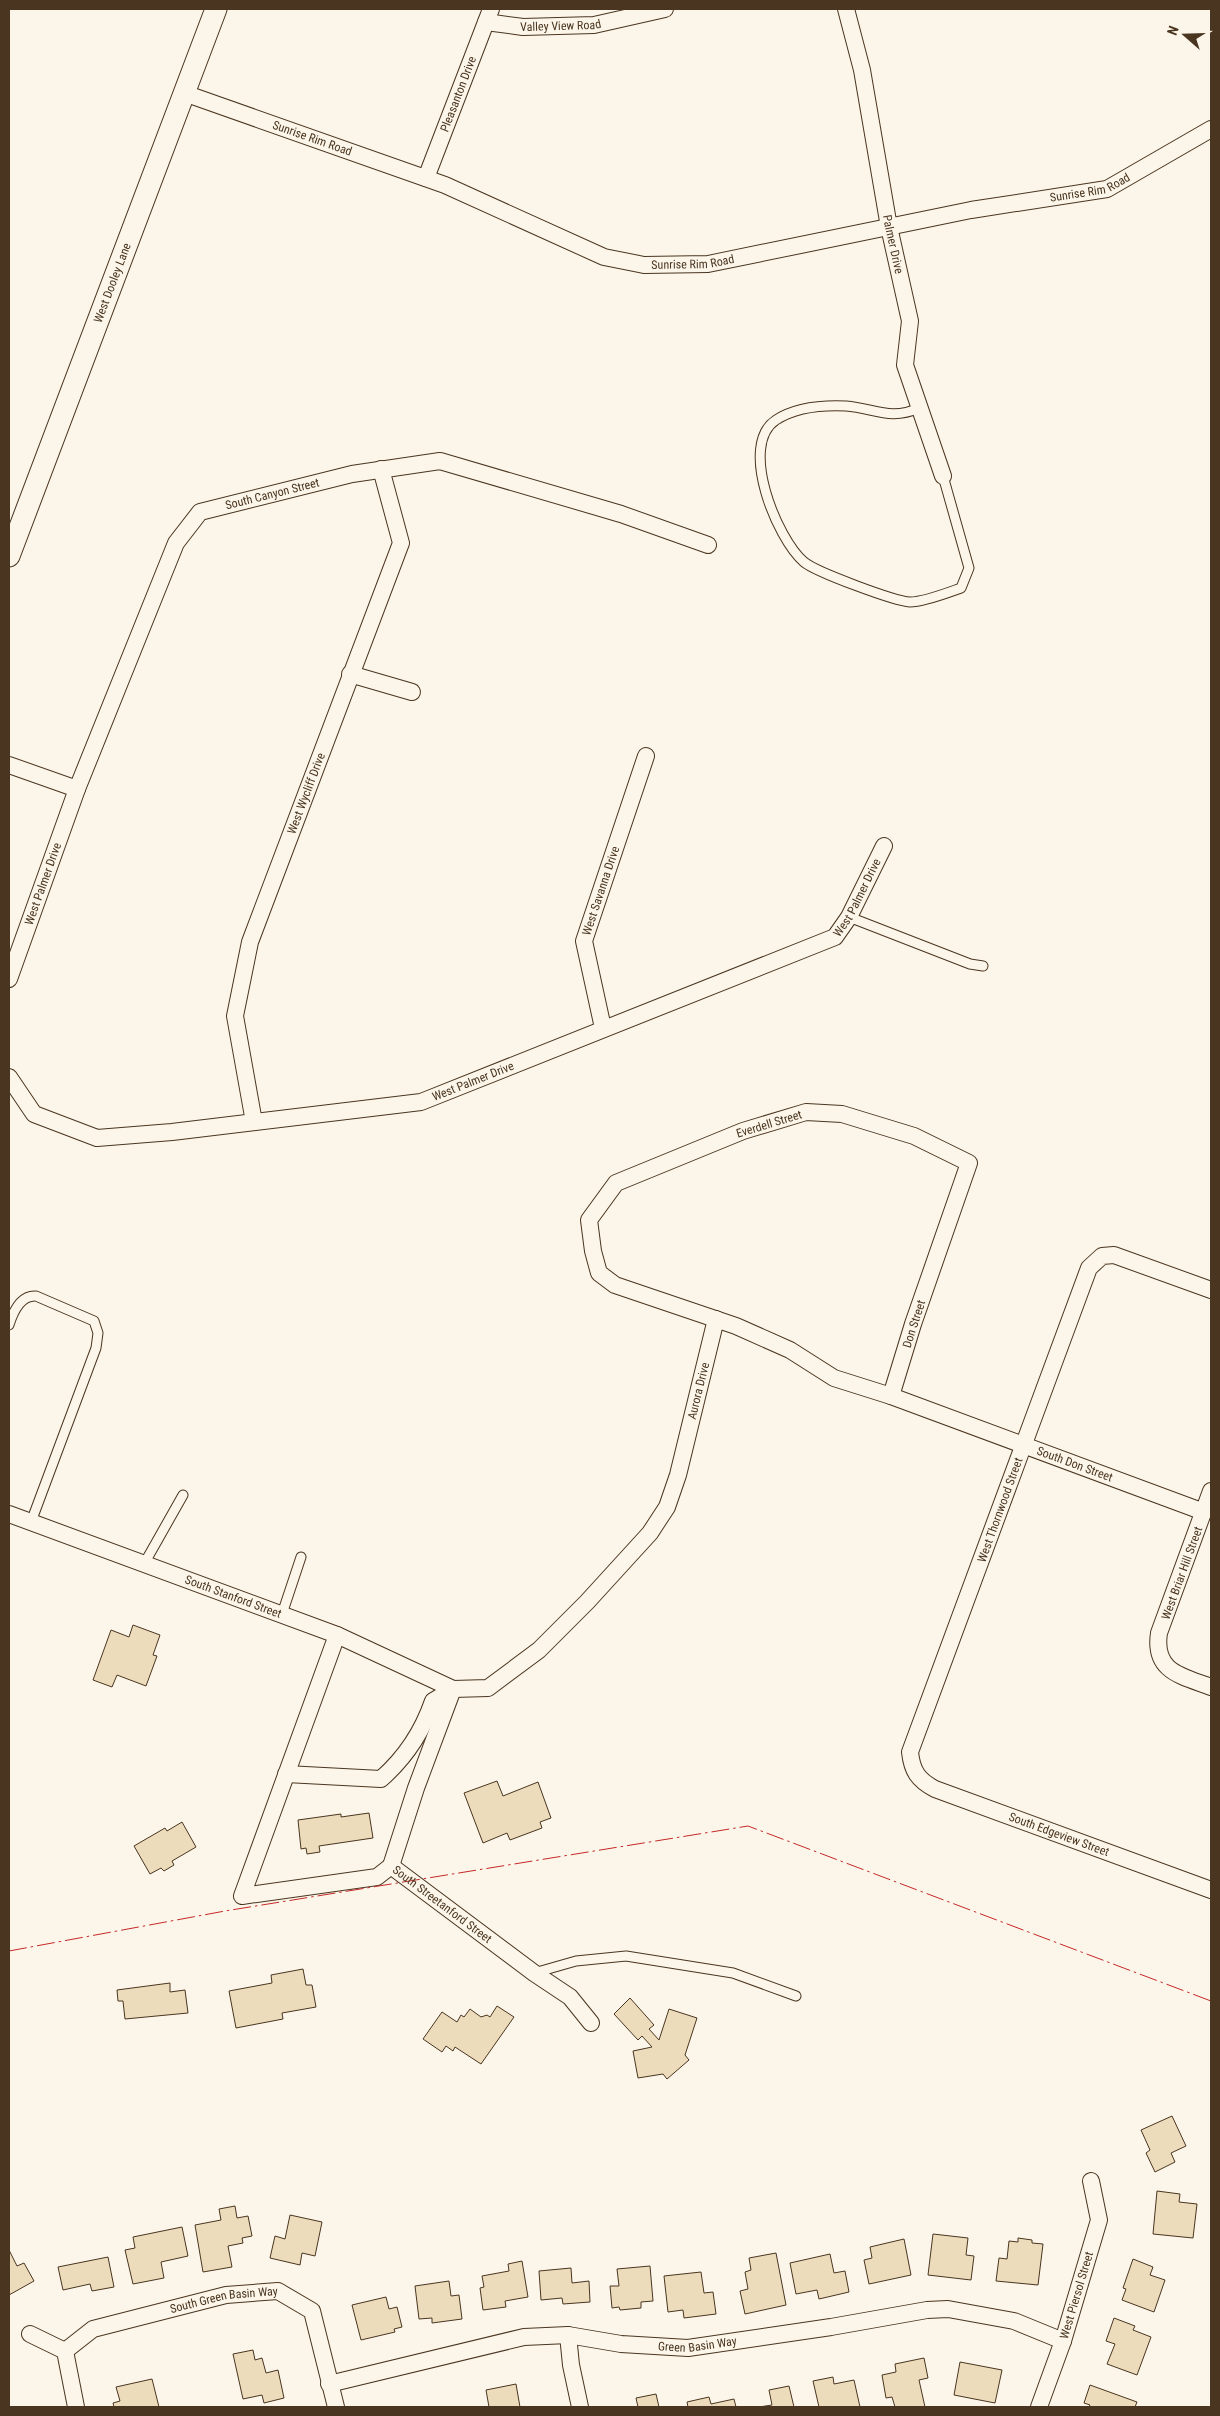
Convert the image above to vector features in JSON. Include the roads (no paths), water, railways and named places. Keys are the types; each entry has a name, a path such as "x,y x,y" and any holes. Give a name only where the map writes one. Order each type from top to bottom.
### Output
{"street":[{"name":"West Dooley Lane","path":"9,556 216,9"},
{"name":"Valley View Road","path":"488,15 523,27 594,24 665,9"},
{"name":"Palmer Drive","path":"846,9 862,70 889,227 910,321 905,365 943,476"},
{"name":"Pleasanton Drive","path":"426,178 488,15"},
{"name":"Sunrise Rim Road","path":"184,93 426,178 604,256 644,265 708,264 971,210 1107,189 1211,129"},
{"name":"South Canyon Street","path":"78,789 176,543 200,512 352,474 440,461 621,514 708,545"},
{"name":"West Wycliff Drive","path":"254,1122 235,1016 250,942 401,543 381,469"},
{"path":"350,674 412,692"},
{"name":"West Savanna Drive","path":"603,1028 584,941 646,756"},
{"path":"9,765 78,789"},
{"name":"West Palmer Drive","path":"9,979 78,789"},
{"name":"West Palmer Drive","path":"9,1077 34,1114 97,1138 421,1102 834,937 849,917 884,846"},
{"name":"Everdell Street","path":"716,1319 614,1285 599,1272 592,1251 589,1220 616,1183 720,1141 806,1112 842,1114 878,1125"},
{"name":"Don Street","path":"878,1125 914,1136 969,1163 913,1324 891,1396"},
{"name":"West Thornwood Street","path":"912,1768 910,1752 1089,1268 1102,1256 1114,1255 1211,1290"},
{"path":"716,1319 790,1350 834,1378 891,1396"},
{"name":"Aurora Drive","path":"453,1689 488,1688 539,1650 587,1602 650,1533 667,1507 678,1475 716,1319"},
{"name":"South Don Street","path":"891,1396 1204,1512"},
{"name":"West Briar Hill Street","path":"1211,1491 1160,1633 1158,1644 1159,1655 1164,1664 1174,1673 1211,1687"},
{"name":"South Stanford Street","path":"9,1514 337,1635 453,1689"},
{"path":"337,1635 242,1896 377,1877 391,1866"},
{"path":"286,1774 381,1779 405,1756 427,1719 433,1701 453,1689"},
{"name":"South Streetanford Street","path":"453,1689 416,1788 391,1866 534,1973 570,1997 591,2023"},
{"name":"South Edgeview Street","path":"912,1768 921,1781 935,1788 1211,1890"},
{"name":"West Piersol Street","path":"1039,2407 1063,2342 1099,2220 1091,2181"},
{"name":"South Green Basin Way","path":"65,2351 93,2329 226,2295 278,2291 312,2311 336,2407"},
{"name":"Green Basin Way","path":"329,2384 524,2337 568,2336 621,2344 688,2348 831,2328 927,2310 948,2309 1014,2321 1063,2342"},
{"path":"30,2334 65,2351 76,2407"},
{"path":"568,2336 571,2365 580,2407"}],"lane":[{"path":"919,408 904,415 846,406 805,408 776,420 761,440 760,469 775,519 788,546 805,563 858,586 910,602 941,595 961,588 969,568 943,476"},
{"path":"849,917 970,964 983,966"},
{"path":"9,1325 22,1301 29,1296 36,1296 94,1321 98,1334 96,1348 31,1522"},
{"path":"144,1564 183,1495"},
{"path":"282,1614 301,1557"},
{"path":"534,1973 576,1960 626,1956 733,1973 796,1996"}]}
